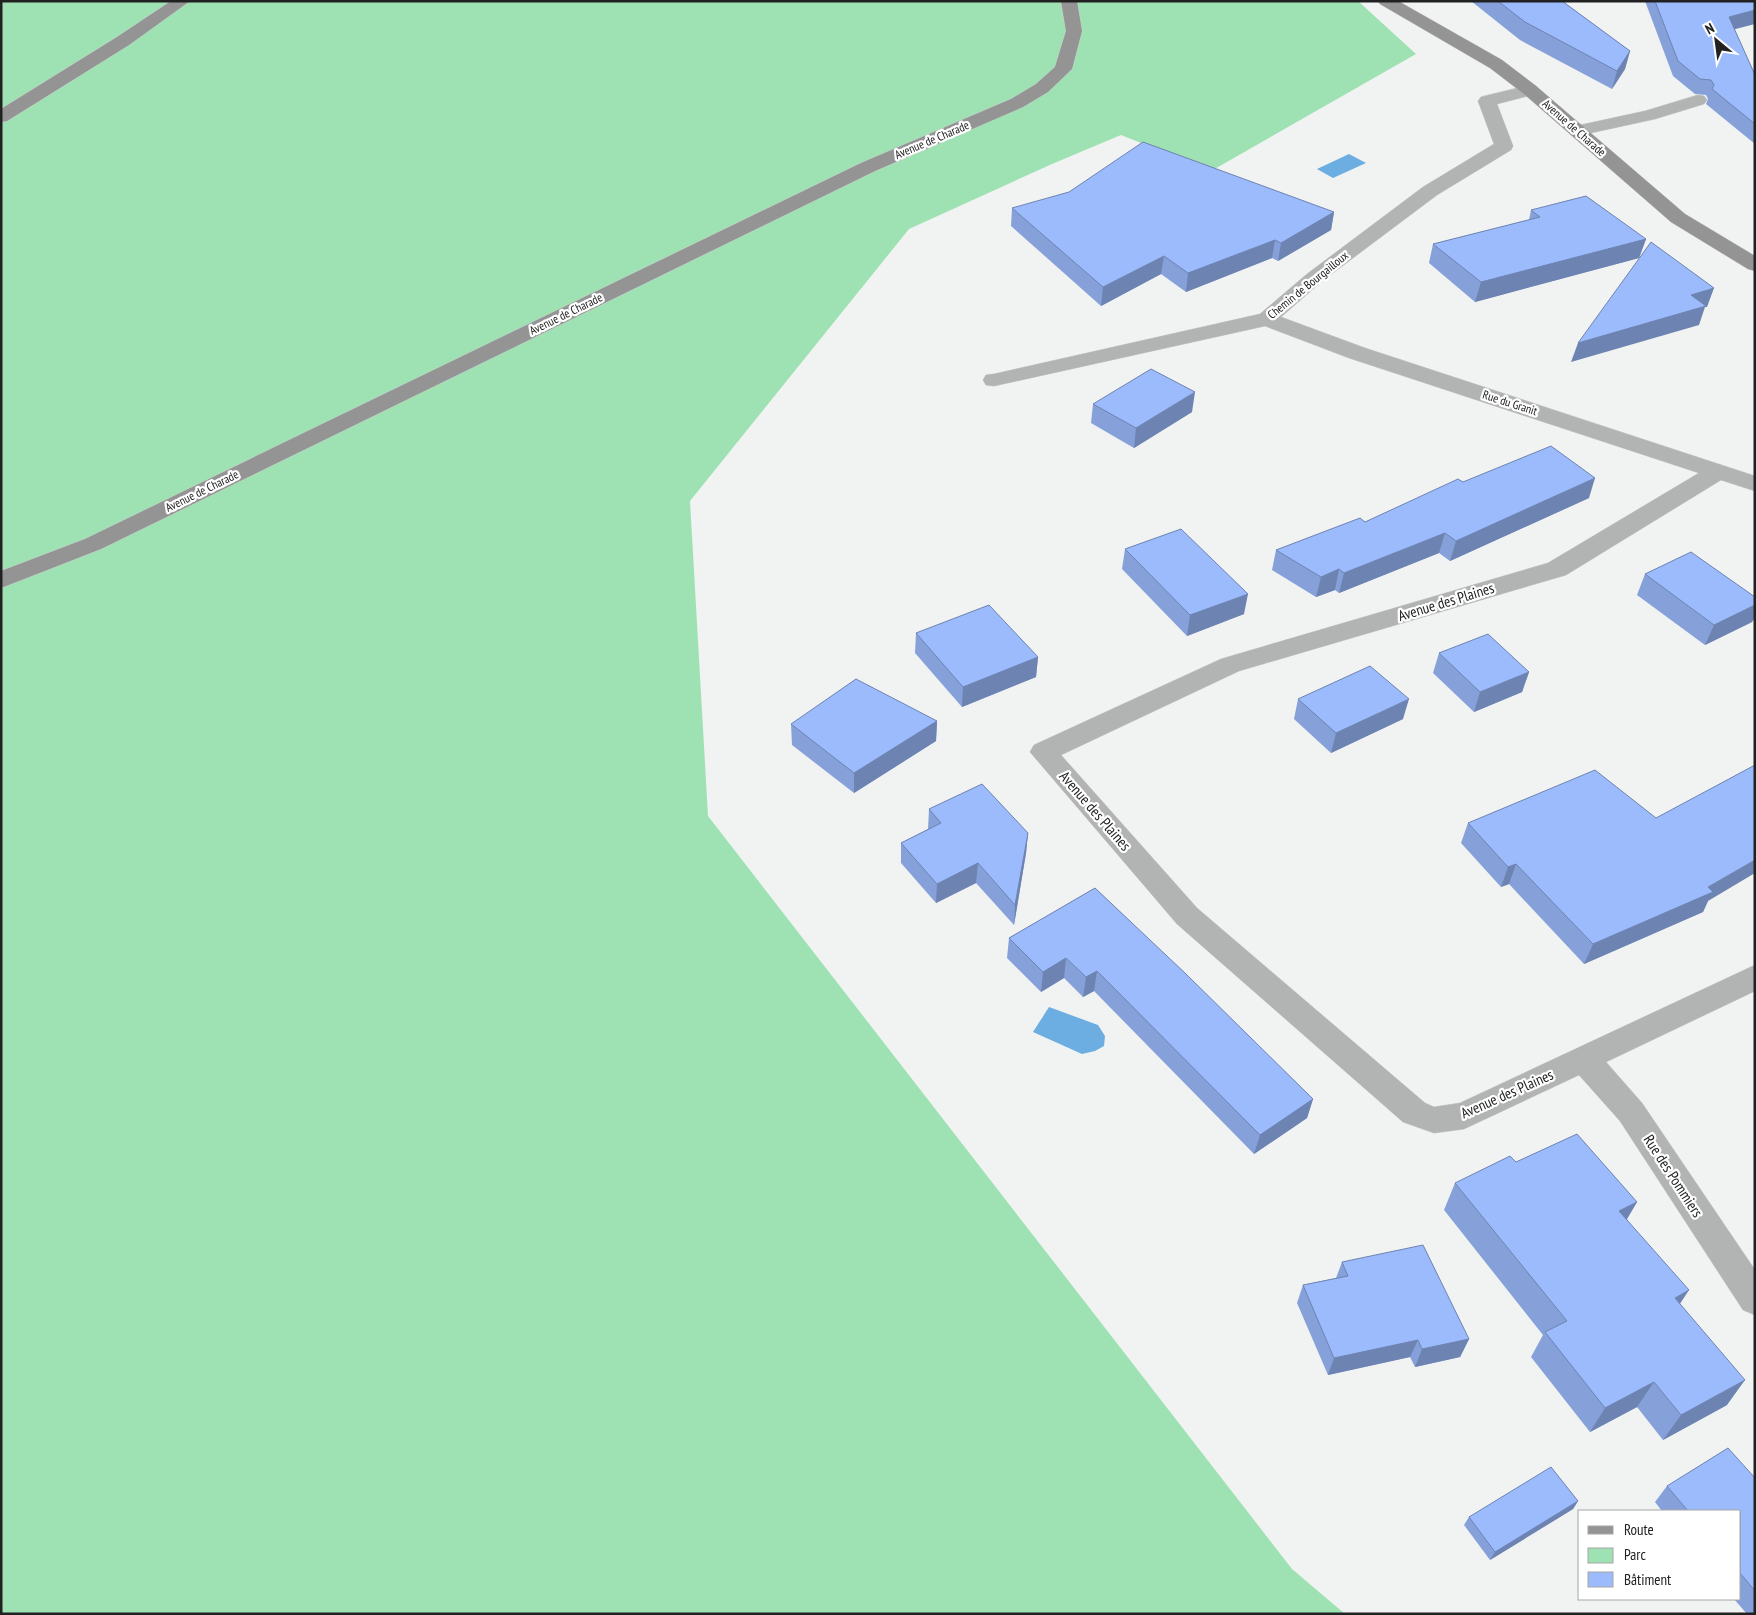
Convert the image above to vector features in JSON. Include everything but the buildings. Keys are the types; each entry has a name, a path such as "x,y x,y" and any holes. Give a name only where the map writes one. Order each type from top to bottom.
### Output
{"street":[{"path":"1,117 123,41 182,1"},
{"name":"Avenue de Charade","path":"1,580 93,544 868,167 1017,103 1042,88 1063,69 1074,31 1069,1"},
{"name":"Avenue de Charade","path":"1386,1 1496,64 1530,90 1678,218 1755,265"},
{"name":"Chemin de Bourgailloux","path":"994,380 1267,319 1314,278 1430,191 1504,146 1487,102 1530,90"},
{"path":"1577,131 1649,115 1698,100"},
{"name":"Rue du Granit","path":"1267,319 1358,353 1755,484"},
{"name":"Avenue des Plaines","path":"1718,472 1557,569 1230,666 1043,752 1187,916 1414,1113 1434,1120 1464,1116 1755,976"},
{"name":"Rue des Pommiers","path":"1584,1058 1631,1112 1755,1299"}],"green space":[{"path":"1,1 1358,1 1416,54 1211,171 1121,135 909,229 690,501 708,816 1292,1569 1345,1614 1,1614"}],"water":[{"path":"1349,154 1366,163 1333,178 1317,169"},
{"path":"1049,1007 1098,1025 1105,1036 1104,1046 1095,1051 1082,1054 1033,1032"}]}
